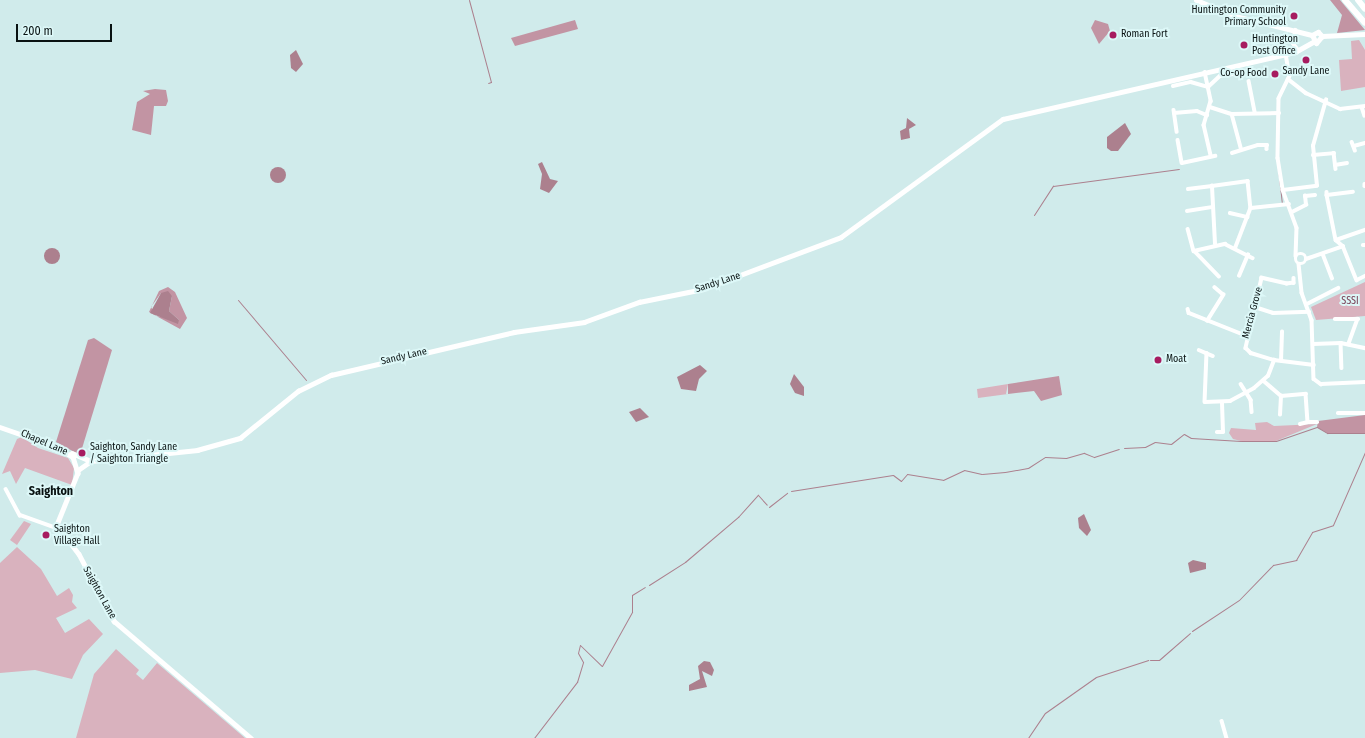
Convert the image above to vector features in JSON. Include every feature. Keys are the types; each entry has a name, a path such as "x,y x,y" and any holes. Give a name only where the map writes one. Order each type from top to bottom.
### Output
{"highway":[{"path":"1345,0 1365,23"},
{"path":"1358,0 1365,9"}],"main road":[{"path":"1196,0 1235,16 1312,35 1318,32 1322,36 1365,34"},
{"path":"1312,35 1313,42 1320,42 1322,36"}],"street":[{"path":"1296,30 1293,43 1299,51"},
{"name":"Sandy Lane","path":"78,470 91,461 197,450 240,438 298,391 332,375 514,332 584,322 639,302 703,289 841,237 1003,119 1299,51 1313,42"},
{"path":"1286,54 1288,80 1279,99 1278,158 1283,190 1298,228 1297,250 1301,264 1300,269 1309,312 1313,344 1314,379 1321,384 1365,382"},
{"path":"1178,140 1182,165 1213,156 1204,125 1210,107 1205,72"},
{"path":"1208,87 1220,76 1239,73"},
{"path":"1288,80 1306,93 1326,100 1345,110 1364,106 1365,116"},
{"path":"1249,81 1255,112"},
{"path":"1172,86 1191,82 1208,87"},
{"path":"1283,190 1320,186 1313,155 1326,100"},
{"path":"1210,107 1232,114 1255,112 1279,113"},
{"path":"1177,132 1174,112 1197,110 1207,115"},
{"path":"1232,114 1242,148"},
{"path":"1354,146 1365,142"},
{"path":"1232,154 1242,148 1267,145"},
{"path":"1313,155 1334,151 1336,169"},
{"path":"1335,165 1347,163"},
{"path":"1191,190 1247,179 1251,208 1236,247"},
{"path":"1212,186 1215,244"},
{"path":"1350,197 1351,192 1327,193 1336,240 1343,246 1356,280 1365,276"},
{"path":"1292,212 1306,205 1305,196 1314,195"},
{"path":"1251,208 1289,204"},
{"path":"1187,210 1213,207"},
{"path":"1232,214 1248,217"},
{"path":"1358,226 1360,231"},
{"path":"1188,229 1194,251 1219,277"},
{"path":"1336,240 1365,230"},
{"path":"1194,251 1215,244 1236,247 1253,258"},
{"path":"1298,255 1306,258 1323,254 1343,246"},
{"path":"1323,254 1332,278"},
{"path":"1242,273 1248,255"},
{"path":"1301,264 1306,258"},
{"name":"Mercia Grove","path":"1264,272 1247,336 1248,352 1274,360 1314,365"},
{"name":"Mercia Grove","path":"1262,278 1294,285 1294,278"},
{"path":"1207,321 1225,296 1215,288"},
{"path":"1307,304 1338,288"},
{"path":"1255,307 1272,313 1309,312"},
{"path":"1189,313 1247,336"},
{"path":"1335,319 1358,317 1349,344"},
{"path":"1281,361 1280,338 1282,332"},
{"path":"1313,344 1341,343 1365,348"},
{"path":"1341,343 1342,368"},
{"path":"1199,350 1213,356"},
{"path":"1207,353 1203,403 1222,402 1246,392 1264,381 1274,360"},
{"path":"1264,381 1281,396"},
{"path":"1241,384 1246,392 1252,412"},
{"path":"1281,396 1306,391 1309,401 1308,422"},
{"path":"1279,413 1281,396"},
{"path":"1217,432 1225,432 1222,402"},
{"path":"1338,413 1365,413"},
{"path":"1300,424 1317,422"},
{"name":"Chapel Lane","path":"0,427 69,452 78,470"},
{"path":"69,452 91,461"},
{"path":"59,529 56,520 78,470"},
{"path":"6,489 20,515 59,529"},
{"name":"Saighton Lane","path":"59,529 79,554 101,599 124,632 251,738"},
{"path":"1222,721 1227,738"}],"green space":[{"path":"1359,40 1365,50 1365,87 1341,91 1339,60 1352,59 1351,41"},
{"name":"SSSI","path":"1365,282 1365,316 1316,320 1311,307"},
{"path":"1008,384 1006,394 1008,394 978,398 977,389"},
{"path":"1267,422 1274,426 1317,424 1276,441 1241,441 1233,439 1229,433 1231,428 1256,430 1255,423"},
{"path":"22,437 38,448 68,458 74,468 72,485 25,468 16,484 10,471 2,474 17,439"},
{"path":"24,521 31,524 17,545 10,540"},
{"path":"17,547 41,569 57,596 69,588 73,595 72,602 77,608 56,618 65,633 89,619 103,634 83,655 72,679 35,670 0,673 0,563"},
{"path":"116,649 139,670 136,674 143,680 157,663 245,738 76,738 94,674"}],"shaded area":[{"path":"1330,0 1340,0 1365,30 1337,33 1342,15"},
{"path":"575,20 578,29 515,46 511,38"},
{"path":"1095,20 1108,24 1110,31 1099,44 1091,28"},
{"path":"296,50 303,64 296,72 291,68 290,55"},
{"path":"155,89 166,90 168,101 166,106 154,106 151,135 132,130 137,102 150,94 143,91"},
{"path":"907,118 916,125 909,129 910,138 901,140 900,131 906,128"},
{"path":"1125,123 1131,134 1118,151 1111,151 1107,148 1107,137"},
{"path":"542,162 550,179 558,181 549,193 540,189 542,174 538,164"},
{"path":"278,167 285,172 286,175 281,182 278,183 271,178 270,175 275,168"},
{"path":"52,248 58,250 60,256 58,262 52,264 46,262 44,256 46,250"},
{"path":"168,287 175,292 187,318 180,329 156,316 179,320 169,311 172,296 161,293 152,305 159,291"},
{"path":"168,291 172,296 169,311 179,320 178,324 150,313 161,293"},
{"path":"151,307 156,316 149,312"},
{"path":"94,338 112,350 80,455 56,442 88,340"},
{"path":"700,365 707,371 699,379 696,391 681,389 677,377"},
{"path":"794,374 804,387 804,396 795,393 790,384"},
{"path":"1059,376 1062,395 1041,401 1034,391 1008,394 1008,384"},
{"path":"640,408 649,417 636,422 629,412"},
{"path":"1365,415 1365,433 1327,433 1317,427 1318,421"},
{"path":"1084,514 1091,530 1087,536 1079,528 1078,518"},
{"path":"1193,560 1206,563 1206,569 1190,573 1188,563"},
{"path":"704,661 710,662 714,670 712,676 702,671 707,687 689,691 689,685 700,679 698,666"}],"waterway":[{"path":"469,0 491,82 488,83"},
{"path":"1277,159 1282,204"},
{"path":"1034,215 1053,186 1179,169"},
{"path":"238,300 306,380"},
{"path":"1124,448 1145,447 1155,442 1171,444 1184,434 1191,438 1241,441 1276,441 1317,427 1327,433 1365,433"},
{"path":"791,491 893,475 901,481 907,474 943,480 964,470 982,474 1005,472 1028,468 1045,457 1066,458 1084,453 1094,457 1119,449"},
{"path":"1192,631 1239,600 1273,565 1296,560 1312,532 1333,525 1365,452"},
{"path":"769,507 787,493"},
{"path":"649,585 685,562 738,517 758,495 767,505"},
{"path":"534,738 577,682 583,662 578,653 580,645 602,666 632,612 632,595 645,587"},
{"path":"1150,660 1159,660 1190,633"},
{"path":"1028,738 1045,713 1096,677 1148,660"}],"place":[{"name":"Huntington Community Primary School","path":"1294,16"},
{"name":"Roman Fort","path":"1113,35"},
{"name":"Huntington Post Office","path":"1244,45"},
{"name":"Sandy Lane","path":"1306,60"},
{"name":"Co-op Food","path":"1275,74"},
{"name":"Moat","path":"1158,360"},
{"name":"Saighton, Sandy Lane / Saighton Triangle","path":"82,453"},
{"name":"Saighton Village Hall","path":"46,535"}],"district":[{"name":"Saighton","path":"51,492"}]}
